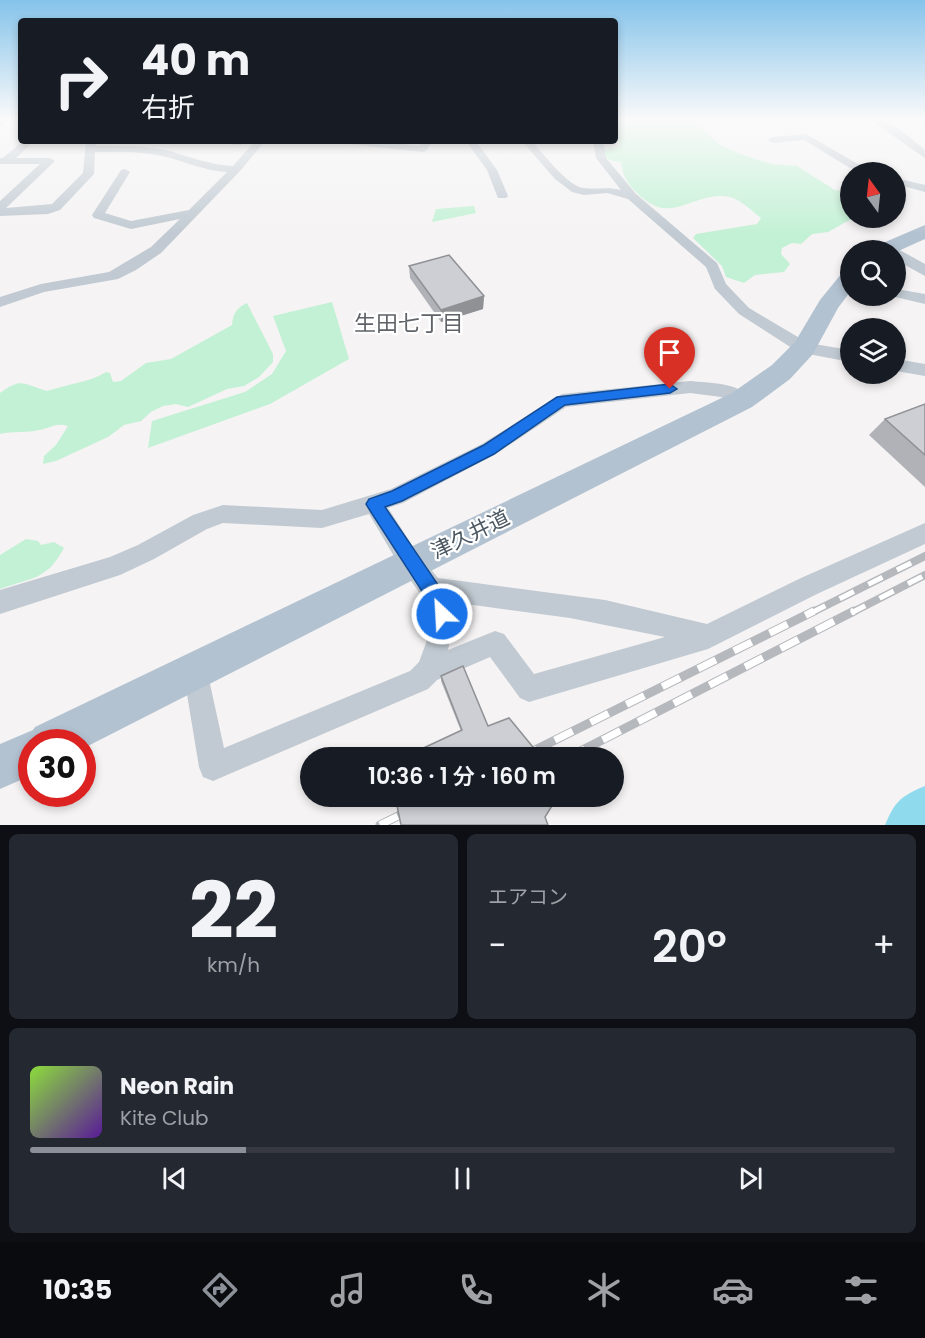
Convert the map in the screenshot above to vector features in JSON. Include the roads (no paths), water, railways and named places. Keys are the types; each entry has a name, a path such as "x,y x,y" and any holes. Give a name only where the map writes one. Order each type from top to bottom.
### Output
{"main road":[{"path":"906,242 925,231"},
{"name":"津久井道","path":"76,729 196,670 421,576 742,400 781,372 804,348 828,305 840,291"},
{"path":"0,768 18,759"}],"street":[{"path":"0,212 48,210 56,207 88,174 89,158"},
{"path":"178,158 212,168 236,169"},
{"path":"0,302 41,288 112,276 122,272 156,249 246,158"},
{"path":"483,158 492,170 502,196"},
{"path":"542,158 559,177 576,190 584,192 607,190 632,196"},
{"path":"601,158 632,196 706,260 729,298 744,311 804,348 840,354"},
{"path":"0,207 50,161 3,161"},
{"path":"125,172 98,215 131,225 191,213"},
{"path":"906,184 925,189"},
{"path":"8,185 24,185"},
{"path":"906,260 925,271"},
{"path":"906,295 925,299"},
{"path":"906,367 925,370"},
{"path":"0,602 112,567 147,552 200,522 223,514 248,513 322,519 396,497 489,449 562,400 690,387 724,391 742,400"},
{"path":"196,670 213,767 419,680 428,671 436,652 442,614 439,601 374,504"},
{"path":"428,671 495,643 529,689 708,637 779,600 925,533"},
{"path":"421,576 678,627 708,637"}],"waterway":[{"path":"913,825 925,813"}],"railway":[{"path":"811,613 925,556"},
{"path":"851,613 925,575"},
{"path":"541,747 814,611"},
{"path":"588,747 854,611"},
{"path":"380,825 416,807"}],"district":[{"name":"生田七丁目","path":"409,323"}]}
